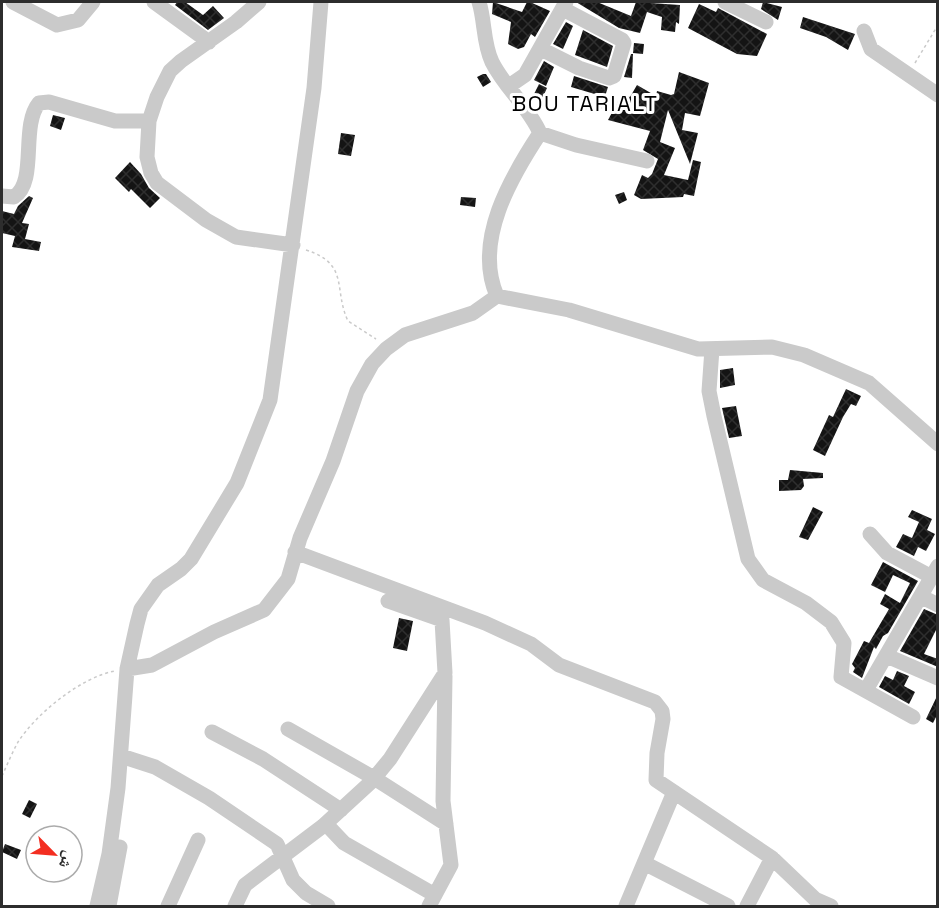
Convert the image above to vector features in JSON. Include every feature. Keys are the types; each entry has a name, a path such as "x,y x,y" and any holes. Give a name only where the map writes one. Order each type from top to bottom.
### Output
{"street":[{"path":"13,2 57,25 78,20 93,2"},
{"path":"154,2 209,42"},
{"path":"259,2 170,72 157,97 149,121 147,157 151,173 158,183 206,220 236,237 293,247"},
{"path":"97,906 108,854 121,756 127,669 141,609 158,585 191,559 237,483 265,420 273,383 293,247 314,88 321,2"},
{"path":"479,2 488,51 509,86 526,106 540,133 576,145 647,161"},
{"path":"724,2 766,22"},
{"path":"509,86 525,75 564,5 624,43 614,76 609,78 579,68 541,49"},
{"path":"864,31 871,49 883,60 910,75 938,95"},
{"path":"2,196 14,197 22,189 28,142 35,110 39,103 49,102 116,121 149,121"},
{"path":"497,296 491,260 498,208 522,158 540,133"},
{"path":"127,669 153,665 214,632 264,610 288,579 295,552 333,461 357,391 372,364 386,349 417,330 472,314 497,296 569,310 666,341 712,349 785,349 869,383 938,444"},
{"path":"712,349 710,391 712,408 748,559 759,577 806,603 831,622 844,643 842,677 913,717"},
{"path":"866,690 935,572 887,553 870,534"},
{"path":"295,552 485,623 531,644 559,665 655,702 662,711 663,719 657,753 656,780 772,858 815,899 831,906"},
{"path":"921,597 938,605"},
{"path":"326,824 344,843 432,901 451,865 443,801 445,673 442,620 388,601"},
{"path":"887,656 938,678"},
{"path":"235,906 245,885 326,824 374,778 396,750 445,673"},
{"path":"288,729 374,778 446,824"},
{"path":"212,732 263,759 341,810"},
{"path":"121,756 155,767 209,798 277,844 293,880 306,893 328,906"},
{"path":"627,906 674,792"},
{"path":"168,906 198,840"},
{"path":"109,906 120,847"},
{"path":"747,906 772,858"},
{"path":"644,863 728,906"}],"path":[{"path":"910,75 920,50 938,25"},
{"path":"293,247 319,255 334,267 348,321 386,349"},
{"path":"2,776 19,742 56,703 76,686 93,677 127,669"}],"building":[{"path":"177,2 185,2 203,15 213,6 224,18 208,30 175,5"},
{"path":"493,2 522,12 527,2 530,2 550,11 535,37 531,34 524,47 518,49 508,44 511,22 492,14"},
{"path":"576,2 597,2 631,16 636,2 680,5 679,24 676,22 675,32 661,30 662,17 647,12 640,33 619,28"},
{"path":"763,2 782,7 778,20 761,9"},
{"path":"699,4 716,12 718,8 767,34 757,56 737,54 688,28"},
{"path":"803,17 855,34 848,50 826,37 800,28"},
{"path":"566,22 573,26 563,49 553,44"},
{"path":"583,30 613,46 607,67 575,55"},
{"path":"634,43 644,44 643,54 633,53"},
{"path":"631,54 633,54 632,78 624,77"},
{"path":"544,61 554,67 546,86 534,80"},
{"path":"679,72 709,83 700,116 685,113 682,130 698,133 690,164 668,110 660,142 675,148 664,175 688,180 693,160 701,162 694,196 684,194 683,197 641,199 634,195 642,175 648,178 652,174 658,159 643,150 650,131 608,120 622,94 630,97 637,85 656,96 657,91 674,94"},
{"path":"486,74 491,82 483,87 477,77"},
{"path":"574,76 608,87 600,112 596,111 598,95 571,87"},
{"path":"539,84 547,88 542,99 534,94"},
{"path":"53,115 65,118 61,130 50,126"},
{"path":"341,133 355,135 351,156 338,154"},
{"path":"130,162 141,174 149,188 160,198 150,208 131,189 129,192 115,178"},
{"path":"624,192 627,200 619,204 615,195"},
{"path":"29,196 33,198 22,223 29,224 25,239 41,242 39,251 12,247 15,236 2,233 2,211 14,214 18,206"},
{"path":"461,197 476,198 475,207 460,205"},
{"path":"733,368 735,385 720,388 720,370"},
{"path":"846,389 861,396 856,406 851,404 843,417 825,456 813,450 829,415 833,417"},
{"path":"736,406 742,436 729,438 722,408"},
{"path":"790,470 823,473 823,478 803,479 804,486 801,490 779,491 779,480 788,480"},
{"path":"813,507 823,512 808,540 799,537"},
{"path":"912,510 932,519 927,530 935,534 926,551 918,547 914,556 896,547 903,534 912,538 919,522 908,517"},
{"path":"883,562 918,581 888,633 883,636 876,649 874,647 862,678 853,672 855,668 852,664 864,641 869,643 889,609 880,604 885,594 900,603 910,583 893,575 885,592 871,585"},
{"path":"924,609 938,615 938,626 924,654 938,659 938,667 900,651"},
{"path":"399,618 413,621 407,651 393,648"},
{"path":"897,671 909,676 904,686 915,692 909,704 879,687 885,676 893,680"},
{"path":"938,694 938,713 933,723 926,719"},
{"path":"29,800 37,804 30,818 22,814"},
{"path":"5,844 21,850 17,859 2,852"}],"district":[{"name":"BOU TARIALT","path":"585,103"}]}
